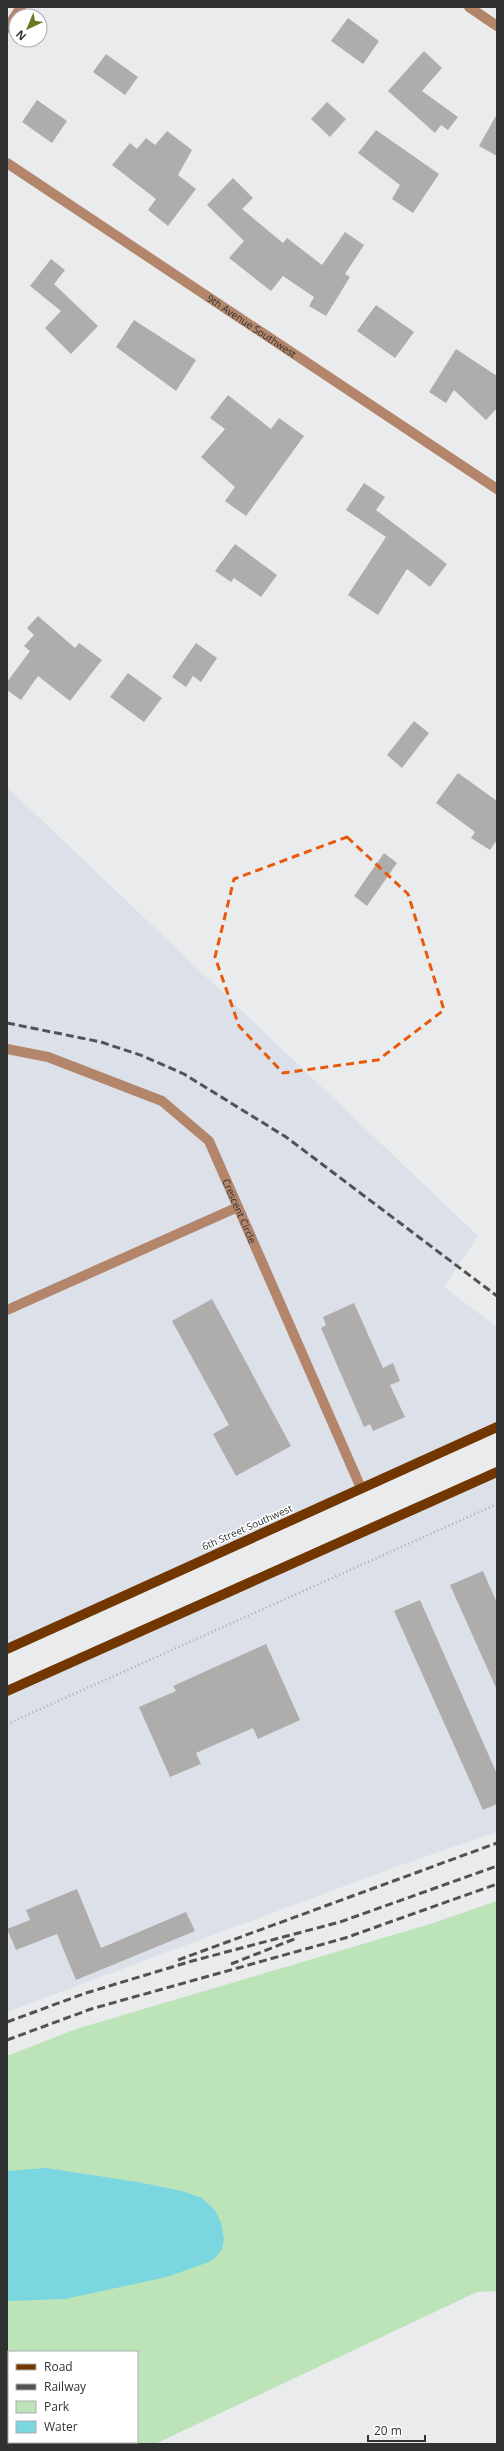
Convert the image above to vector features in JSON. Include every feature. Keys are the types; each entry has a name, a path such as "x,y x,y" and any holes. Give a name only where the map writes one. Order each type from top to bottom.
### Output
{"main road":[{"name":"6th Street Southwest","path":"7,1649 497,1427"},
{"path":"7,1691 497,1472"}],"street":[{"path":"7,28 21,7"},
{"path":"469,7 497,26"},
{"name":"9th Avenue Southwest","path":"7,163 497,489"},
{"name":"Crescent Circle","path":"7,1049 48,1057 162,1101 209,1141 361,1488"},
{"path":"7,1310 238,1207"}],"path":[{"path":"7,1724 497,1504"}],"highlighted area":[{"path":"347,837 408,894 444,1010 378,1060 283,1073 239,1026 215,957 234,879"}],"shaded area":[{"path":"7,787 478,1236 444,1287 497,1327 497,1427 7,1649"},
{"path":"497,1472 497,1832 401,1865 7,2012 7,1692"}],"green space":[{"path":"497,1901 497,2291 477,2292 155,2444 7,2444 7,2056 76,2029 427,1925"}],"water":[{"path":"46,2168 138,2182 182,2191 202,2198 215,2210 221,2223 224,2239 222,2249 216,2257 209,2262 167,2277 65,2299 7,2301 7,2171"}],"building":[{"path":"348,18 379,41 363,64 331,41"},
{"path":"424,51 442,68 422,91 458,117 448,130 441,125 435,133 388,91"},
{"path":"106,54 138,77 125,95 93,72"},
{"path":"37,100 67,121 52,143 22,122"},
{"path":"327,102 346,119 330,137 311,119"},
{"path":"497,114 497,156 479,146"},
{"path":"376,130 439,174 413,213 392,199 400,185 358,153"},
{"path":"167,131 192,150 178,175 196,189 168,226 148,210 156,199 112,165 130,143 137,149 146,138 155,145"},
{"path":"233,178 253,198 242,209 283,243 287,238 322,265 345,232 364,245 345,274 350,277 326,316 309,306 314,297 283,276 271,291 229,258 244,241 207,205"},
{"path":"51,259 65,270 54,284 98,326 71,354 45,328 61,311 30,286"},
{"path":"376,305 414,332 395,358 357,331"},
{"path":"134,320 196,360 176,391 116,347"},
{"path":"456,349 497,376 497,408 486,420 454,390 446,403 429,392"},
{"path":"228,395 271,429 279,418 304,436 246,516 225,501 235,487 201,457 225,429 210,418"},
{"path":"364,483 385,497 376,510 447,564 430,587 407,569 378,615 348,595 386,537 346,510"},
{"path":"235,544 277,575 261,597 234,578 231,582 215,571"},
{"path":"38,616 75,648 79,643 102,660 70,701 38,676 21,700 7,690 7,682 30,651 24,646 34,635 27,628"},
{"path":"196,643 217,658 201,682 193,676 186,687 172,677"},
{"path":"128,673 162,698 144,722 110,697"},
{"path":"414,721 429,733 402,768 387,755"},
{"path":"458,773 497,801 497,840 490,850 471,838 475,832 436,803"},
{"path":"384,853 397,863 367,906 354,896"},
{"path":"212,1299 291,1446 236,1476 213,1434 229,1425 172,1321"},
{"path":"354,1303 383,1368 393,1363 400,1381 390,1385 405,1417 373,1431 370,1424 364,1427 321,1328 326,1325 323,1317"},
{"path":"483,1571 497,1603 497,1690 450,1585"},
{"path":"420,1600 497,1774 497,1804 483,1810 394,1611"},
{"path":"266,1644 300,1720 258,1739 253,1728 196,1753 201,1764 170,1777 139,1707 176,1691 173,1686"},
{"path":"77,1889 101,1948 186,1912 195,1931 76,1980 57,1934 16,1950 7,1929 30,1920 26,1910"}],"railway":[{"path":"7,1023 101,1042 143,1056 184,1074 286,1137 497,1296"},
{"path":"178,1960 497,1843"},
{"path":"7,2022 86,1993 192,1961 340,1922 497,1866"},
{"path":"7,2040 91,2009 345,1938 497,1884"},
{"path":"231,1964 297,1938"}]}
